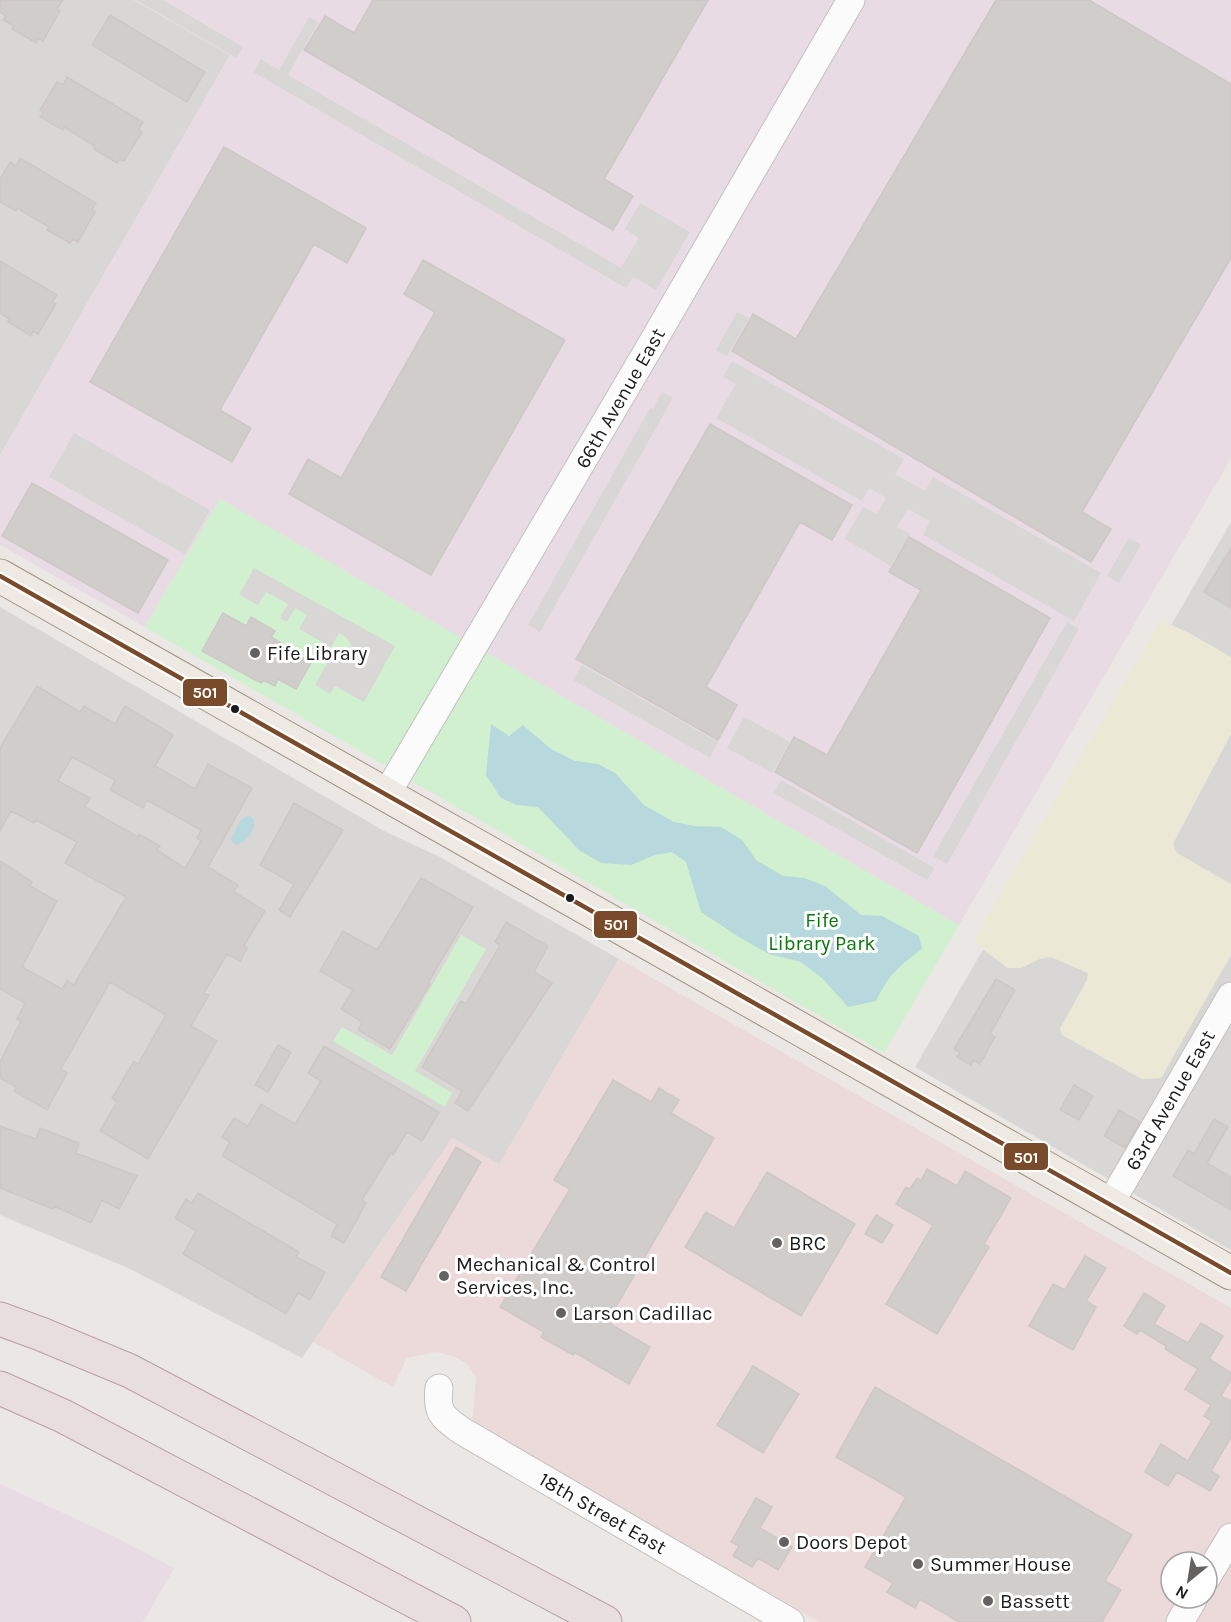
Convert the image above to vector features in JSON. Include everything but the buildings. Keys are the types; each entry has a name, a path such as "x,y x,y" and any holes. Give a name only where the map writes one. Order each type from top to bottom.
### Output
{"highway":[{"path":"0,1319 130,1371 605,1622"},
{"path":"0,1388 63,1416 454,1622"}],"main road":[{"path":"0,576 1231,1273"}],"street":[{"name":"66th Avenue East","path":"387,795 851,0"},
{"name":"63rd Avenue East","path":"1110,1204 1231,996"},
{"name":"18th Street East","path":"439,1389 437,1405 444,1418 462,1431 790,1622"},
{"path":"1219,1557 1231,1537"}],"shaded area":[{"path":"0,0 134,0 230,55 0,455"},
{"path":"134,0 1231,0 1231,458 959,925 220,499 145,627 0,545 0,455 230,55"},
{"path":"136,0 163,0 243,47 236,58"},
{"path":"309,17 318,22 288,75 621,268 639,238 625,229 640,203 690,232 656,290 633,277 626,288 253,72 261,59 279,70"},
{"path":"737,312 749,318 727,356 716,350"},
{"path":"9,340 25,349 23,353 35,360 0,421 0,353"},
{"path":"732,361 904,459 895,474 925,491 933,477 1101,573 1074,621 923,535 930,521 908,509 897,527 910,534 891,566 845,539 863,507 877,514 886,498 869,488 862,501 716,418 736,384 723,377"},
{"path":"662,392 673,398 540,632 528,625 650,408 653,409"},
{"path":"74,433 210,510 185,554 49,477"},
{"path":"1231,522 1231,1250 915,1067"},
{"path":"1129,538 1141,545 1119,583 1107,576"},
{"path":"254,568 395,646 364,702 335,686 330,694 315,685 335,649 349,657 352,646 346,637 339,633 331,647 299,629 307,615 295,608 287,622 280,618 288,604 266,592 258,605 239,595"},
{"path":"0,607 384,831 438,856 619,959 499,1165 452,1138 302,1358 128,1268 0,1215"},
{"path":"1162,621 1189,633 1231,657 1231,734 1174,842 1174,847 1177,853 1231,884 1231,955 1161,1078 1142,1079 1062,1035 1060,1029 1087,980 1088,973 1051,957 1040,959 1021,968 1008,968 977,945 975,937"},
{"path":"1067,622 1079,629 947,864 933,856"},
{"path":"582,665 718,742 710,758 573,680"},
{"path":"744,717 790,742 772,773 727,748"},
{"path":"781,780 934,868 927,880 774,793"},
{"path":"619,959 1231,1308 1231,1622 819,1622 472,1425 476,1377 467,1364 453,1356 436,1352 407,1358 393,1387 313,1342 452,1138 499,1164"},
{"path":"0,1484 113,1536 174,1568 143,1622 0,1622"}],"green space":[{"name":"Fife Library Park","path":"220,499 959,925 884,1053 145,627"},
{"path":"461,935 486,949 415,1071 452,1093 445,1107 333,1041 342,1027 392,1055"}],"water":[{"path":"491,724 509,736 523,725 551,749 575,761 598,764 615,773 644,805 674,822 694,826 721,827 742,840 756,860 783,876 804,878 825,886 861,915 882,916 919,936 922,949 895,972 876,1001 848,1007 823,979 801,962 769,954 701,912 686,862 672,852 655,855 631,865 601,863 579,850 538,807 517,805 501,798 486,775"},
{"path":"247,816 252,817 254,821 252,832 247,839 237,845 231,838 240,821"}],"transit line":[{"name":"501","path":"0,576 1231,1273"}],"place":[{"name":"Fife Library","path":"255,653"},
{"name":"BRC","path":"777,1243"},
{"name":"Mechanical & Control Services, Inc.","path":"444,1276"},
{"name":"Larson Cadillac","path":"561,1313"},
{"name":"Doors Depot","path":"784,1542"},
{"name":"Summer House","path":"918,1564"},
{"name":"Bassett","path":"988,1601"}]}
